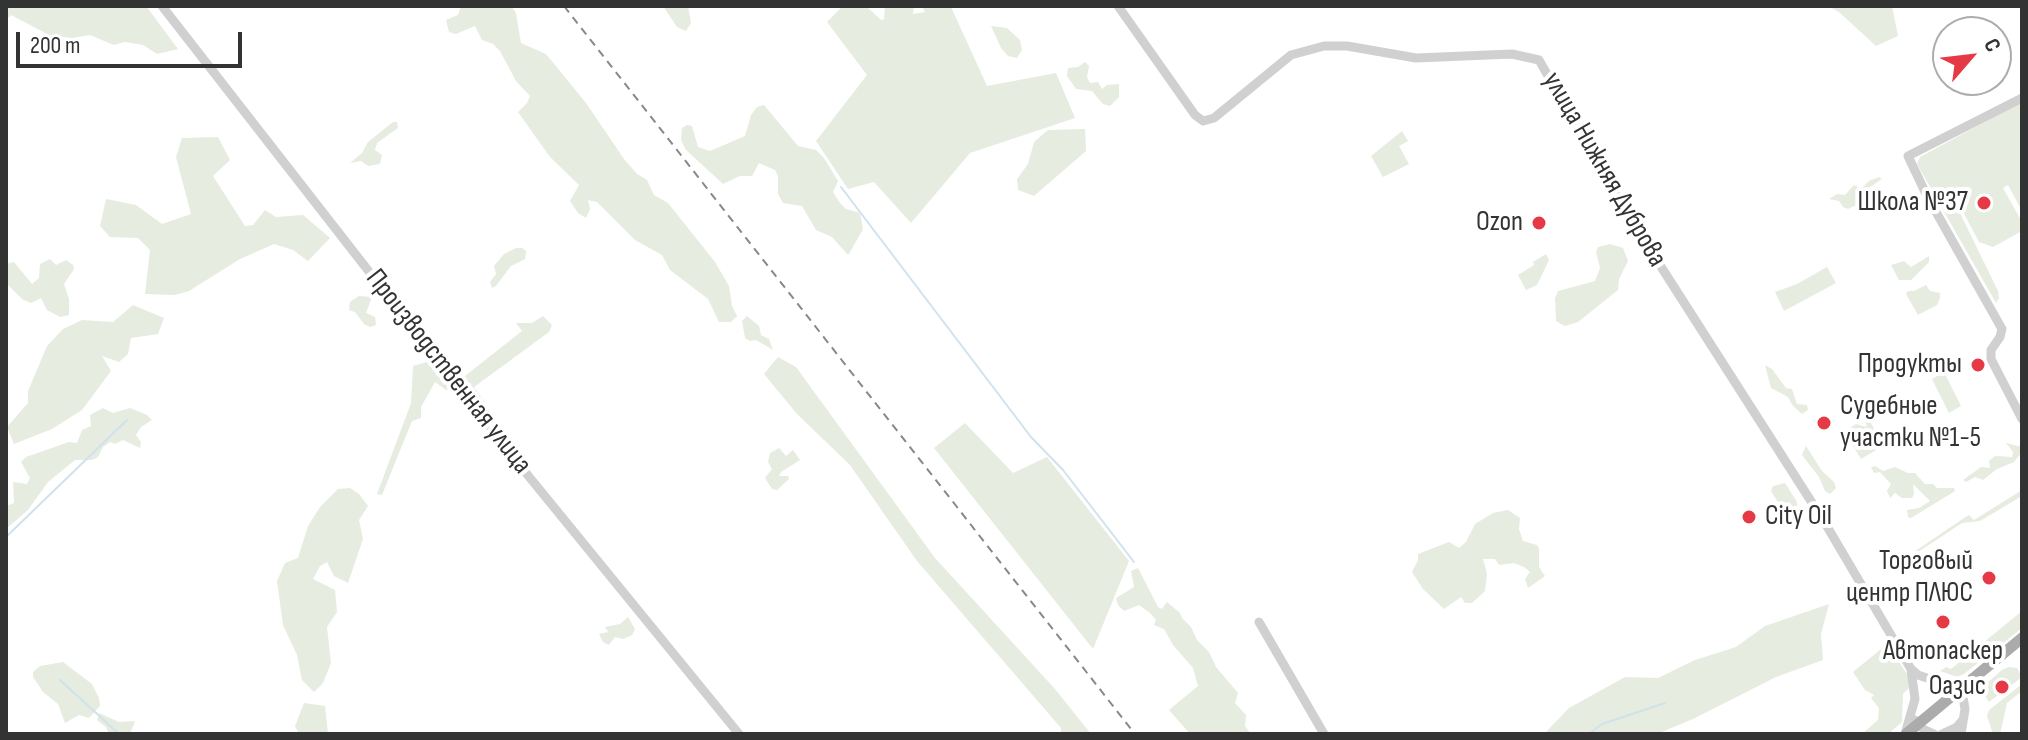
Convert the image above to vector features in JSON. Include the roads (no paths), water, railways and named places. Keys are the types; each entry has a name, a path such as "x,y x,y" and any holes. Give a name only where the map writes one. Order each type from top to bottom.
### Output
{"main road":[{"path":"1907,734 1948,685 1972,679 2022,638"}],"street":[{"name":"Производственная улица","path":"162,6 526,473 739,734"},
{"name":"улица Нижняя Дуброва","path":"1118,6 1195,115 1203,121 1214,118 1291,55 1324,46 1347,46 1416,58 1512,54 1539,60 1626,212 1825,523 1911,669 1918,724"},
{"path":"2022,98 1908,156 1927,196 2002,329 1991,350 1991,359 2022,419"},
{"path":"1259,622 1324,734"},
{"path":"1911,669 1918,675 1948,685 1964,713"},
{"path":"1961,734 1972,679"},
{"path":"1933,734 1907,734 1914,704 1923,688 1948,685"},
{"path":"1942,734 1957,727 1964,713"},
{"path":"1918,724 1933,734"}],"waterway":[{"path":"841,187 1031,437 1063,470 1134,562"},
{"path":"6,537 127,420"},
{"path":"60,680 119,734"},
{"path":"1589,734 1602,724 1665,703"}],"railway":[{"path":"564,6 1135,734"}],"place":[{"name":"Школа №37","path":"1984,203"},
{"name":"Ozon","path":"1539,223"},
{"name":"Продукты","path":"1978,365"},
{"name":"Судебные участки №1-5","path":"1824,423"},
{"name":"City Oil","path":"1749,517"},
{"name":"Торговый центр ПЛЮС","path":"1989,578"},
{"name":"Автопаскер","path":"1943,622"},
{"name":"Оазис","path":"2002,687"}]}
